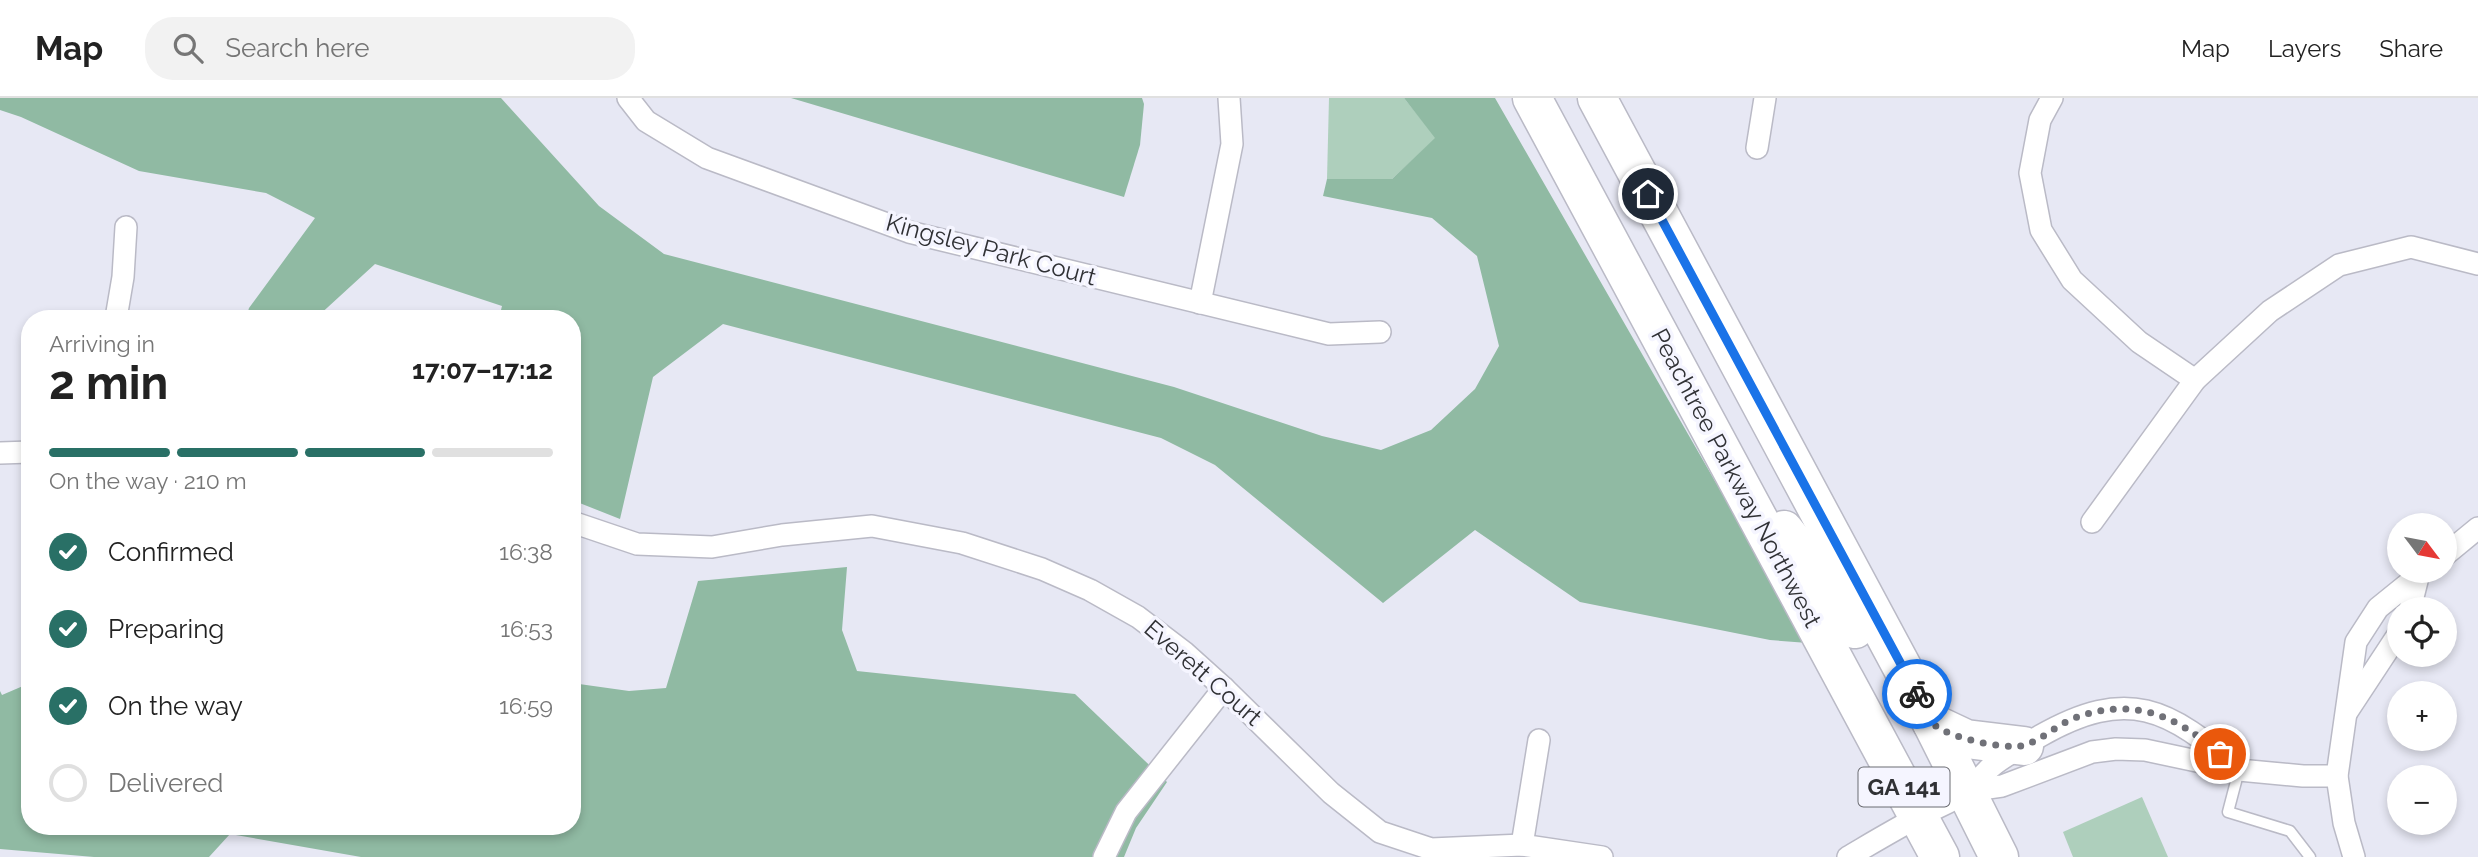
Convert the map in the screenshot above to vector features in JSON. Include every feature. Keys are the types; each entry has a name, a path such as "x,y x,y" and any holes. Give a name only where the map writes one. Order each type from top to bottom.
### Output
{"highway":[{"name":"Peachtree Parkway Northwest","path":"1532,98 1940,857"},
{"name":"GA 141","path":"1597,98 1932,723 1999,857"},
{"path":"1744,492 1795,542 1834,594 1936,780 1951,789 1967,791"},
{"path":"1932,723 1966,739 2024,746"},
{"path":"1920,816 1934,818 1948,828 1966,857"}],"street":[{"name":"Kingsley Park Court","path":"628,98 646,121 707,158 897,228 1329,334 1380,331"},
{"path":"1199,303 1232,144 1228,98"},
{"path":"1756,148 1765,98"},
{"path":"2052,98 2040,120 2030,173 2041,230 2072,280 2139,342 2195,380"},
{"path":"117,310 123,277 126,227"},
{"path":"2092,522 2195,380 2270,311 2339,265 2411,247 2478,264"},
{"path":"0,453 21,454"},
{"name":"Everett Court","path":"581,525 637,544 712,547 782,535 872,526 962,542 1042,569 1138,617 1184,652 1331,793 1380,832 1431,849 1522,845 1602,857"},
{"path":"2457,545 2478,528"},
{"path":"2354,857 2344,823 2336,776 2356,642 2378,608 2410,583"},
{"path":"2344,717 2387,651"},
{"path":"1104,857 1126,812 1224,688"},
{"path":"1848,857 1967,791 1992,767 2024,746 2071,720 2110,709 2153,712 2178,722 2201,737 2239,770"},
{"path":"1522,845 1539,740"},
{"path":"1967,791 2002,786 2092,752 2116,749 2145,750 2239,770 2336,776"}],"lane":[{"path":"2239,770 2228,811 2290,831 2310,857"}],"green space":[{"path":"0,98 501,98 599,206 664,254 1174,387 1322,436 1381,450 1431,430 1475,389 1499,346 1477,256 1432,218 1323,196 1327,179 1392,179 1435,138 1404,98 1495,98 1808,643 1770,640 1580,602 1475,530 1383,603 1215,465 1161,438 723,324 653,377 620,519 581,504 581,310 501,310 502,306 375,264 325,310 248,310 315,218 266,193 139,171 0,110"},
{"path":"791,98 1142,98 1144,104 1140,145 1124,197"},
{"path":"1329,98 1404,98 1436,138 1392,179 1327,179"},
{"path":"847,567 842,630 857,671 1075,694 1167,782 1136,828 1124,857 361,857 236,835 581,835 581,684 629,691 666,688 698,581"},
{"path":"21,687 21,835 229,835 209,857 94,857 0,849 0,691 2,695"},
{"path":"2142,797 2168,857 2073,857 2063,832"}],"way so far":[{"path":"1917,694 1932,723 1953,735 1979,742 2024,746 2071,720 2090,713 2132,709 2153,712 2178,722 2220,754"}],"route":[{"path":"1648,194 1917,694"}]}
